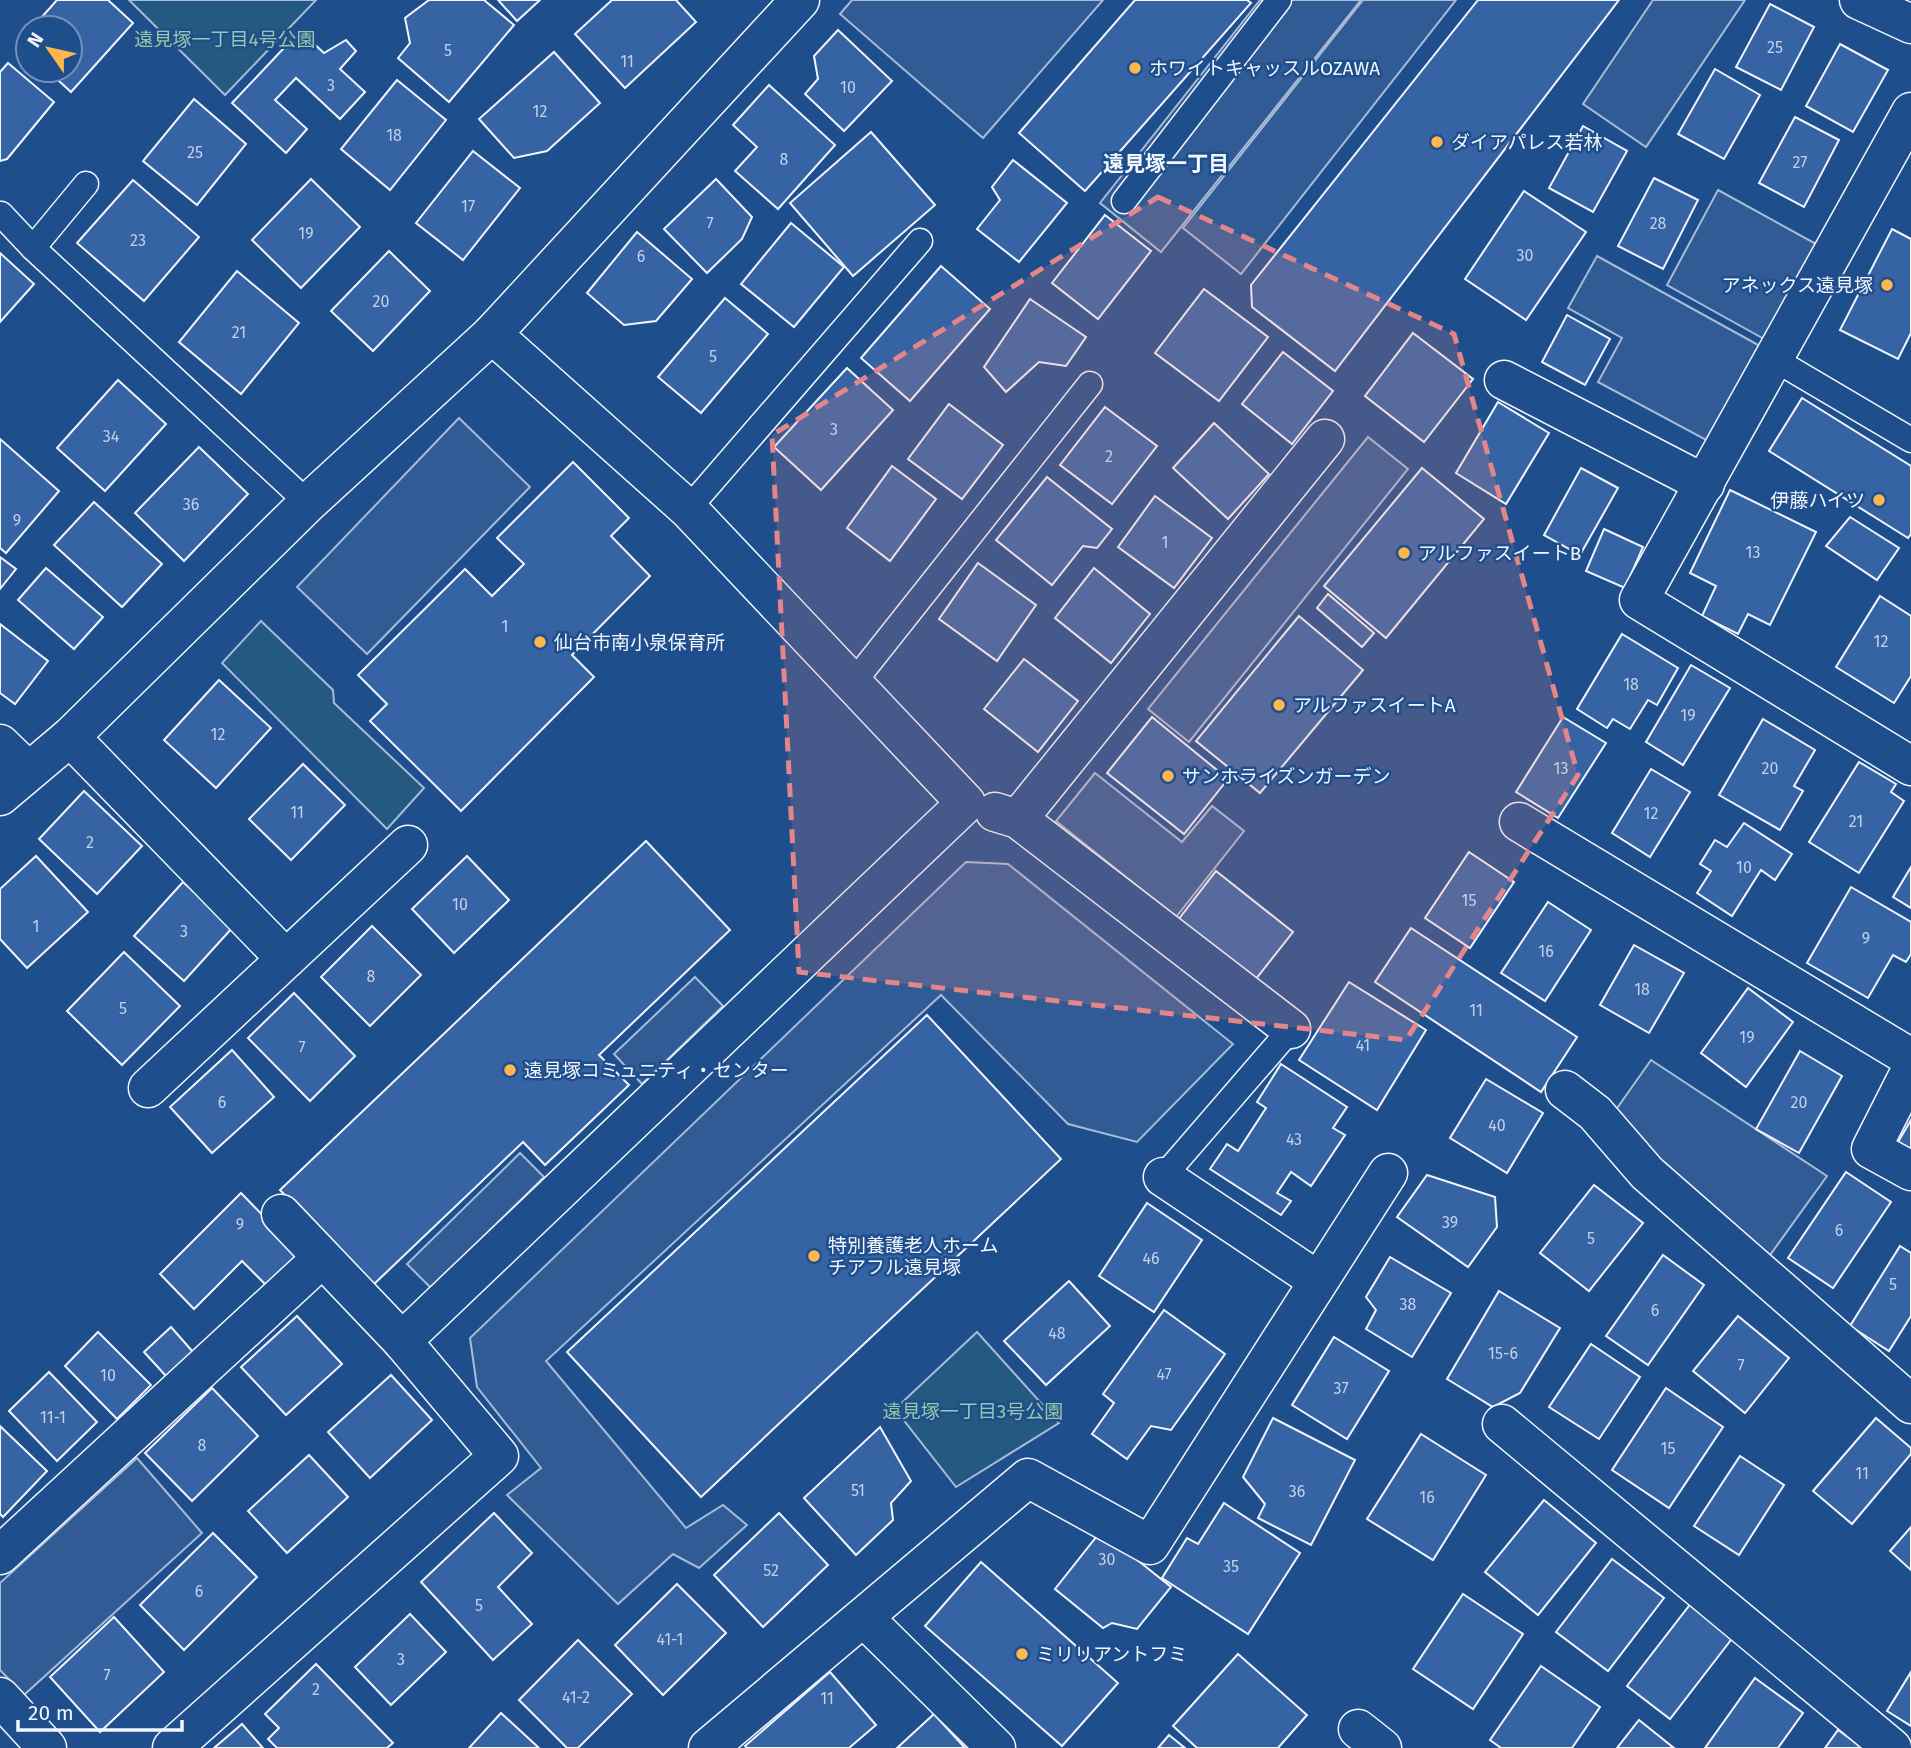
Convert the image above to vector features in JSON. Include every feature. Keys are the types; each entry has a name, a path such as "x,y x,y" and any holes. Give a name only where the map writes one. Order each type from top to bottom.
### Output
{"street":[{"path":"0,796 70,737 308,503 492,334 800,0"},
{"path":"1859,0 1911,24"},
{"path":"1911,112 1639,600 1911,766"},
{"path":"492,334 688,509 966,803 1018,819 1291,1029"},
{"path":"1504,380 1705,484"},
{"path":"1018,819 1325,439"},
{"path":"70,737 286,959"},
{"path":"0,744 28,771"},
{"path":"402,1340 966,803"},
{"path":"1518,822 1911,1058"},
{"path":"148,1088 408,845"},
{"path":"1911,1070 1871,1149 1911,1171"},
{"path":"1565,1090 1595,1113 1647,1173 1911,1404"},
{"path":"708,1748 865,1619 1028,1478 1150,1545 1317,1280 1388,1173"},
{"path":"1163,1177 1317,1280"},
{"path":"172,1748 499,1456 402,1340 321,1259 281,1214"},
{"path":"0,1555 321,1259"},
{"path":"1502,1424 1892,1748"},
{"path":"865,1619 996,1748"},
{"path":"0,1697 47,1748"}],"lane":[{"path":"1124,201 1279,0"},
{"path":"33,248 86,184"},
{"path":"1,214 33,248 308,503"},
{"path":"688,509 920,242"},
{"path":"1774,359 1911,440"},
{"path":"853,683 1090,384"},
{"path":"1163,1177 1291,1029"}],"highlighted area":[{"path":"1158,197 1454,334 1578,775 1406,1040 799,972 772,435"}],"green space":[{"name":"遠見塚一丁目4号公園","path":"129,0 316,0 225,95"},
{"path":"261,621 333,690 334,703 424,788 387,829 222,663"},
{"name":"遠見塚一丁目3号公園","path":"977,1332 1059,1423 956,1487 895,1409"}],"shaded area":[{"path":"852,0 1103,0 983,138 840,14"},
{"path":"1260,0 1361,0 1161,252 1100,203"},
{"path":"1363,0 1456,0 1241,274 1183,228"},
{"path":"1653,0 1745,0 1646,147 1583,104"},
{"path":"1718,190 1816,244 1764,339 1667,285"},
{"path":"1597,256 1760,346 1708,441 1598,382 1622,338 1568,308"},
{"path":"459,418 530,487 367,654 297,587"},
{"path":"1368,437 1408,469 1189,742 1148,709"},
{"path":"1095,773 1182,842 1212,806 1244,831 1176,917 1056,821"},
{"path":"966,862 1008,864 1233,1044 1137,1142 1068,1124 941,995 546,1361 686,1528 723,1505 747,1525 699,1568 673,1554 618,1604 507,1495 541,1468 477,1387 470,1338"},
{"path":"695,977 723,1006 642,1084 614,1054"},
{"path":"1651,1060 1827,1176 1765,1262 1613,1114"},
{"path":"520,1153 544,1177 431,1288 407,1264"},
{"path":"137,1458 202,1533 24,1695 0,1670 0,1583"}],"building":[{"path":"57,0 108,0 133,23 84,78 84,14 44,14"},
{"path":"429,0 484,0 514,25 449,102 398,58 410,43 405,18"},
{"path":"498,0 540,0 517,21"},
{"path":"612,0 676,0 696,22 625,88 575,34"},
{"name":"ホワイトキャッスルOZAWA","path":"1135,0 1247,0 1251,3 1085,191 1019,133"},
{"name":"ダイアパレス若林","path":"1478,0 1619,0 1335,371 1252,307 1251,285"},
{"path":"1770,4 1814,27 1781,90 1736,67"},
{"path":"838,30 892,81 844,131 805,94 818,79 814,56"},
{"path":"300,31 324,53 346,40 356,51 340,69 365,92 340,119 296,78 275,100 307,129 286,153 232,103"},
{"path":"1840,44 1888,70 1853,132 1806,106"},
{"path":"554,52 600,103 547,151 514,158 479,119"},
{"path":"8,63 14,68 14,84 33,84 54,102 7,159 0,161 0,72"},
{"path":"1715,69 1760,95 1724,159 1678,134"},
{"path":"397,80 446,120 390,190 341,149"},
{"path":"62,84 78,84 71,92"},
{"path":"769,85 835,145 778,209 735,171 757,147 733,125"},
{"path":"194,99 246,144 197,205 143,161"},
{"path":"1795,117 1839,140 1804,207 1759,183"},
{"path":"1583,126 1627,151 1593,212 1549,188"},
{"path":"871,132 935,205 853,276 790,203"},
{"path":"473,151 520,188 463,260 416,223"},
{"path":"1013,160 1067,203 1019,262 977,229 1000,200 992,187"},
{"path":"1654,178 1698,200 1663,269 1618,246"},
{"path":"311,179 360,227 301,288 252,240"},
{"path":"716,179 752,217 742,239 707,273 664,229"},
{"path":"133,180 199,237 144,301 77,243"},
{"path":"1524,191 1586,232 1526,320 1465,279"},
{"path":"1105,215 1151,251 1098,319 1052,283"},
{"path":"791,223 844,267 794,327 741,284"},
{"name":"アネックス遠見塚","path":"1892,229 1911,239 1911,333 1898,359 1840,330"},
{"path":"637,232 692,279 656,321 624,325 587,293"},
{"path":"389,251 430,291 373,351 331,311"},
{"path":"0,253 34,284 0,322"},
{"path":"941,266 990,309 910,401 861,358"},
{"path":"237,271 299,323 241,394 179,342"},
{"path":"1204,289 1268,337 1219,401 1155,353"},
{"path":"725,298 768,334 701,413 658,377"},
{"path":"1030,299 1086,337 1066,366 1039,362 1006,392 984,367"},
{"path":"1567,315 1610,339 1585,385 1542,362"},
{"path":"1413,333 1473,379 1424,442 1365,396"},
{"path":"1283,352 1333,391 1292,444 1242,404"},
{"path":"847,368 893,410 821,490 774,447"},
{"path":"118,380 166,424 105,491 57,448"},
{"name":"伊藤ハイツ","path":"1802,398 1911,466 1911,534 1908,538 1769,451"},
{"path":"1498,402 1549,433 1506,504 1456,473"},
{"path":"949,404 1003,445 962,499 908,459"},
{"path":"1105,407 1157,446 1112,504 1060,465"},
{"path":"1214,423 1269,474 1228,519 1173,468"},
{"path":"0,439 59,491 6,553 0,548"},
{"path":"199,447 248,494 184,561 135,513"},
{"path":"573,462 629,518 611,536 650,576 572,655 594,677 461,811 370,721 387,704 358,675 465,569 492,596 524,564 497,538"},
{"path":"892,466 936,499 890,561 847,528"},
{"name":"アルファスイートB","path":"1422,468 1484,519 1386,638 1324,586"},
{"path":"1581,468 1618,488 1580,555 1544,535"},
{"path":"1047,477 1112,529 1097,548 1083,546 1052,585 996,540"},
{"path":"1730,490 1816,532 1770,625 1748,614 1738,634 1702,616 1716,586 1690,573"},
{"path":"1155,496 1212,538 1174,588 1118,547"},
{"path":"94,502 162,564 122,607 54,545"},
{"path":"1850,517 1899,548 1877,580 1826,546"},
{"path":"1604,529 1643,547 1625,588 1586,571"},
{"path":"0,557 16,569 0,589"},
{"path":"978,563 1036,605 997,661 939,619"},
{"path":"46,568 103,617 74,649 18,600"},
{"path":"1094,568 1150,614 1111,663 1055,618"},
{"path":"1328,594 1374,633 1362,647 1317,608"},
{"path":"1880,596 1911,616 1911,676 1894,703 1836,667"},
{"name":"アルファスイートA","path":"1299,616 1363,670 1260,793 1196,741"},
{"path":"0,624 48,661 15,704 0,693"},
{"path":"1622,634 1678,668 1657,705 1648,700 1630,729 1613,719 1607,728 1577,709"},
{"path":"1024,659 1078,701 1038,752 984,709"},
{"path":"1691,665 1730,688 1683,765 1646,742"},
{"path":"219,680 271,728 216,788 164,740"},
{"name":"サンホライズンガーデン","path":"1152,717 1228,779 1184,834 1107,773"},
{"path":"1563,717 1606,743 1558,818 1516,792"},
{"path":"1763,719 1815,750 1794,786 1803,791 1780,830 1719,795"},
{"path":"1859,762 1896,784 1891,792 1904,801 1859,873 1809,842"},
{"path":"303,764 345,805 291,860 249,819"},
{"path":"1651,769 1690,792 1650,857 1612,833"},
{"path":"84,791 142,846 97,894 39,839"},
{"path":"1744,823 1792,854 1775,880 1761,870 1732,916 1697,893 1711,871 1700,864 1715,840 1727,847"},
{"name":"遠見塚コミュニティ・センター","path":"646,841 730,930 599,1055 629,1085 545,1165 523,1142 372,1286 280,1190"},
{"path":"1469,852 1514,882 1470,948 1425,918"},
{"path":"36,856 88,912 27,968 0,939 0,889"},
{"path":"467,856 509,900 454,953 412,909"},
{"path":"1911,867 1911,908 1893,897"},
{"path":"1216,871 1293,932 1255,980 1178,920"},
{"path":"183,882 233,927 184,981 134,936"},
{"path":"1851,887 1911,922 1911,954 1906,962 1893,955 1868,998 1807,963"},
{"path":"1548,902 1591,930 1545,1001 1501,973"},
{"path":"372,926 421,975 370,1026 321,977"},
{"path":"1411,928 1577,1037 1541,1092 1375,982"},
{"path":"1634,945 1684,973 1649,1033 1600,1005"},
{"path":"124,952 180,1006 122,1065 67,1011"},
{"path":"1349,982 1426,1030 1377,1110 1299,1060"},
{"path":"1748,988 1793,1022 1746,1087 1701,1053"},
{"path":"294,993 355,1056 310,1101 248,1038"},
{"name":"特別養護老人ホーム チアフル遠見塚","path":"927,1015 1061,1159 701,1497 567,1352"},
{"path":"232,1050 274,1097 212,1153 170,1107"},
{"path":"1800,1051 1842,1076 1799,1153 1756,1129"},
{"path":"1281,1064 1347,1107 1333,1128 1345,1135 1311,1186 1291,1172 1277,1193 1291,1201 1281,1215 1210,1169 1227,1144 1238,1151 1266,1108 1257,1102"},
{"path":"1486,1079 1543,1113 1507,1173 1450,1138"},
{"path":"1911,1120 1911,1150 1898,1142"},
{"path":"1846,1172 1891,1202 1833,1288 1788,1258"},
{"path":"1427,1175 1495,1197 1497,1227 1468,1267 1397,1217"},
{"path":"1594,1185 1643,1223 1589,1291 1540,1253"},
{"path":"241,1193 302,1256 269,1288 242,1261 194,1309 160,1274"},
{"path":"1147,1203 1202,1240 1154,1312 1099,1276"},
{"path":"1900,1246 1911,1253 1911,1316 1889,1351 1850,1326"},
{"path":"1663,1255 1704,1285 1648,1365 1606,1336"},
{"path":"1390,1257 1451,1293 1412,1357 1366,1329 1376,1310 1366,1297"},
{"path":"1069,1281 1110,1326 1046,1385 1004,1341"},
{"path":"1499,1291 1560,1328 1520,1393 1493,1407 1447,1379"},
{"path":"1164,1310 1225,1354 1171,1430 1151,1426 1127,1459 1092,1434 1114,1403 1103,1394"},
{"path":"297,1316 342,1364 286,1415 241,1367"},
{"path":"1738,1316 1789,1358 1745,1413 1693,1371"},
{"path":"171,1327 193,1352 166,1376 144,1352"},
{"path":"98,1332 151,1385 117,1419 65,1366"},
{"path":"1334,1337 1389,1371 1347,1439 1292,1405"},
{"path":"1591,1344 1640,1377 1599,1439 1549,1407"},
{"path":"49,1372 97,1422 57,1461 9,1411"},
{"path":"391,1375 432,1420 370,1478 328,1432"},
{"path":"212,1388 258,1436 192,1501 145,1453"},
{"path":"1666,1388 1723,1427 1669,1508 1612,1470"},
{"path":"1273,1418 1355,1460 1311,1545 1258,1518 1265,1504 1243,1477"},
{"path":"1876,1418 1911,1448 1911,1454 1852,1524 1813,1491"},
{"path":"0,1426 47,1471 3,1517 0,1514"},
{"path":"880,1427 911,1481 891,1503 893,1520 856,1555 804,1498"},
{"path":"1421,1434 1486,1475 1433,1560 1367,1519"},
{"path":"309,1455 348,1497 287,1553 248,1511"},
{"path":"1740,1456 1784,1485 1739,1555 1694,1526"},
{"path":"1544,1500 1596,1543 1538,1615 1485,1572"},
{"path":"1224,1503 1300,1553 1248,1634 1162,1578 1187,1538 1198,1544"},
{"path":"494,1513 532,1553 498,1587 532,1624 493,1660 421,1582"},
{"path":"779,1513 828,1565 763,1627 714,1575"},
{"path":"1911,1527 1911,1570 1890,1551"},
{"path":"1101,1531 1171,1587 1137,1629 1112,1623 1103,1628 1055,1589"},
{"path":"213,1533 257,1577 184,1650 140,1605"},
{"path":"1612,1559 1664,1598 1608,1671 1556,1632"},
{"name":"ミリリアントフミ","path":"981,1562 1118,1683 1062,1746 925,1626"},
{"path":"677,1584 726,1633 663,1695 615,1645"},
{"path":"1463,1594 1523,1634 1473,1709 1413,1669"},
{"path":"1692,1602 1734,1636 1670,1719 1627,1686"},
{"path":"410,1614 446,1652 391,1705 355,1667"},
{"path":"114,1617 164,1672 100,1732 50,1677"},
{"path":"578,1640 632,1694 578,1748 567,1748 519,1700"},
{"path":"1238,1654 1307,1715 1278,1748 1197,1748 1173,1726"},
{"path":"316,1664 393,1743 387,1748 277,1748 268,1739 279,1728 265,1714"},
{"path":"1541,1666 1600,1707 1572,1748 1501,1748 1490,1740"},
{"path":"830,1672 876,1725 849,1748 745,1746"},
{"path":"1911,1672 1911,1726 1887,1711"},
{"path":"1755,1678 1803,1713 1778,1748 1705,1748"},
{"path":"501,1713 539,1748 469,1748"},
{"path":"934,1714 965,1748 897,1748"},
{"path":"1639,1720 1674,1748 1617,1748"},
{"path":"242,1724 263,1748 214,1748"},
{"path":"1838,1730 1863,1748 1825,1748"},
{"path":"1169,1735 1185,1748 1158,1748"}],"place":[{"name":"ホワイトキャッスルOZAWA","path":"1135,68"},
{"name":"ダイアパレス若林","path":"1437,142"},
{"name":"アネックス遠見塚","path":"1887,285"},
{"name":"伊藤ハイツ","path":"1879,500"},
{"name":"アルファスイートB","path":"1404,553"},
{"name":"仙台市南小泉保育所","path":"540,642"},
{"name":"アルファスイートA","path":"1279,705"},
{"name":"サンホライズンガーデン","path":"1168,776"},
{"name":"遠見塚コミュニティ・センター","path":"510,1070"},
{"name":"特別養護老人ホーム チアフル遠見塚","path":"814,1256"},
{"name":"ミリリアントフミ","path":"1022,1654"}],"district":[{"name":"遠見塚一丁目","path":"1166,164"}]}
